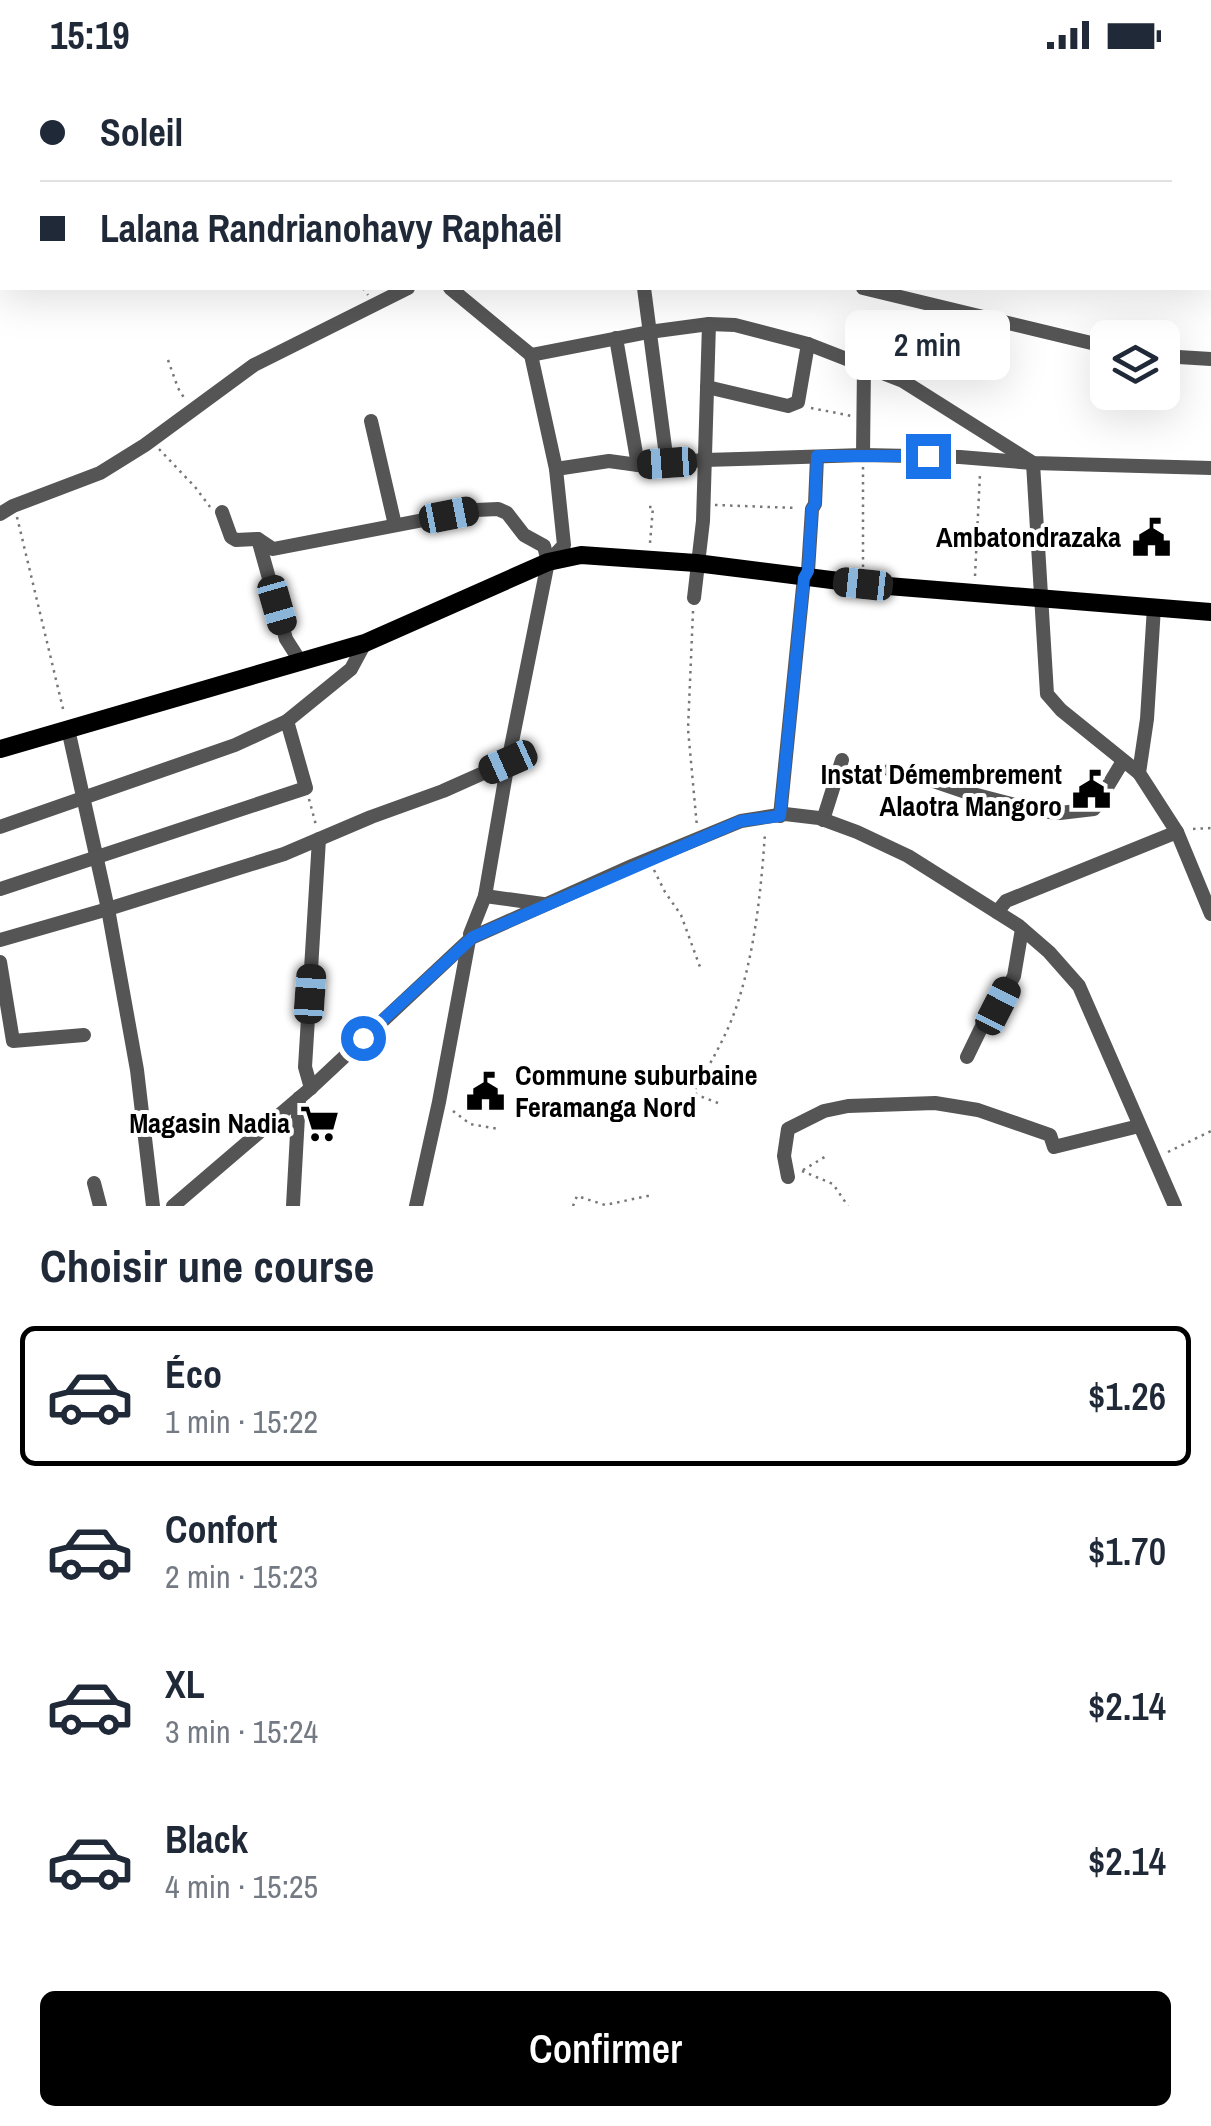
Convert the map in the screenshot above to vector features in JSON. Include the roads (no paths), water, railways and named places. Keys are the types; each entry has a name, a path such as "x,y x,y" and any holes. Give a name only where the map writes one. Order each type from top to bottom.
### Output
{"main road":[{"path":"0,749 365,644 548,562 581,555 696,563 863,584 1211,612"}],"street":[{"path":"7,510 100,473 254,365 406,290"},
{"path":"452,290 531,354 556,469 564,545 548,562"},
{"path":"644,290 667,463"},
{"path":"871,290 1090,343"},
{"path":"531,354 648,332 709,324 734,325 808,344 864,364 918,390 1033,463"},
{"path":"694,598 703,504 709,324"},
{"path":"616,338 638,465"},
{"path":"707,387 788,406 798,402 808,344"},
{"path":"1180,357 1211,359"},
{"path":"863,455 864,364"},
{"path":"371,421 395,526"},
{"path":"556,469 609,461 638,465 863,455 1211,468"},
{"path":"773,816 808,571 817,456"},
{"path":"1033,463 1047,694 1061,710 1139,773 1177,832 1211,914"},
{"path":"222,512 230,536 236,540 258,539 273,549 476,510 507,513 524,535 544,546 548,562 484,896 471,937 416,1206"},
{"path":"258,539 286,639 300,660"},
{"path":"1139,773 1147,719 1154,608"},
{"path":"0,827 235,745 287,721 351,669 365,644"},
{"path":"0,889 306,788 287,721"},
{"path":"68,728 108,910 137,1070 153,1206"},
{"path":"823,820 842,760"},
{"path":"890,770 1060,813 1094,809 1123,761"},
{"path":"0,940 284,854 508,762"},
{"path":"173,1206 304,1093 471,937 698,838 741,821 773,816 823,820 908,856 1022,929 1049,952 1079,986 1176,1206"},
{"path":"997,912 1006,901 1177,832"},
{"path":"294,1206 319,839"},
{"path":"484,896 544,904"},
{"path":"968,1056 986,1018 998,1006 1014,976 1022,929"},
{"path":"0,962 13,1040 84,1035"},
{"path":"794,1174 784,1144 788,1129 824,1111 848,1106 935,1103 978,1110 1050,1136 1054,1146 1140,1126"},
{"path":"94,1183 100,1206"}],"place":[{"name":"Ambatondrazaka","path":"1151,537"},
{"name":"Instat Démembrement Alaotra Mangoro","path":"1092,790"},
{"name":"Commune suburbaine Feramanga Nord","path":"485,1091"},
{"name":"Magasin Nadia","path":"320,1123"}]}
